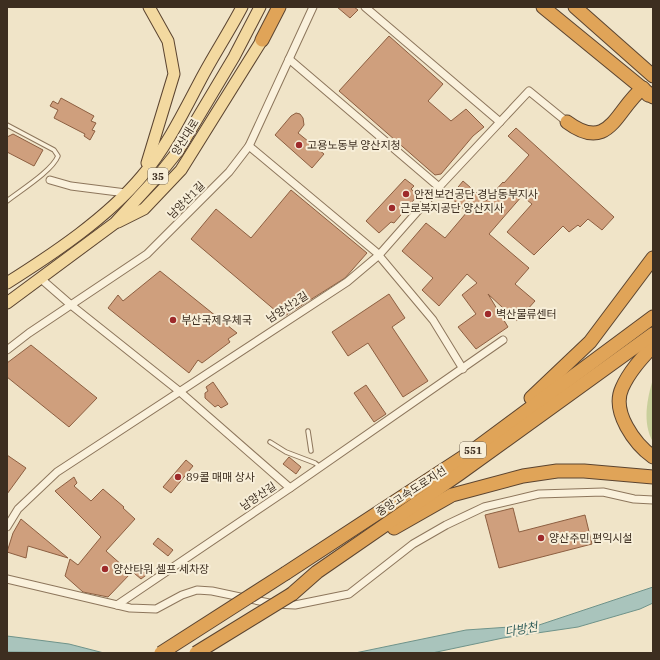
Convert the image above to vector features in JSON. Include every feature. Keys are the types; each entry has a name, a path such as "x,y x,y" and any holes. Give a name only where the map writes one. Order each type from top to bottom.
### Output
{"highway":[{"path":"262,40 279,7"},
{"path":"543,7 653,97"},
{"path":"575,7 653,76"},
{"path":"643,88 653,104"},
{"path":"567,122 584,133 603,131 619,118 636,94 643,88"},
{"path":"470,452 549,382 590,342 653,258"},
{"name":"중앙고속도로지선","path":"161,653 470,452 653,317"},
{"name":"중앙고속도로지선","path":"196,653 292,594 317,572 459,474 653,334"},
{"path":"653,346 636,364 621,389 620,398 622,418 629,434 644,451 653,457"},
{"path":"317,572 452,495 523,476 557,471 584,471 653,476"}],"main road":[{"path":"142,176 171,89 174,74 168,41 149,7"},
{"name":"양산대로","path":"7,283 80,232 126,193 142,176 184,113 200,81 242,7"},
{"name":"양산대로","path":"7,303 116,223 158,176 178,151 234,58 260,7"},
{"path":"116,223 144,209 181,170 262,40"}],"street":[{"name":"남양산1길","path":"7,350 29,332 147,254 229,172 249,146 313,7"},
{"path":"365,7 500,122"},
{"path":"289,59 439,187"},
{"name":"남양산2길","path":"7,527 18,509 57,472 347,282 379,256 439,187 529,90 567,122"},
{"path":"249,146 379,256 433,320 463,369"},
{"path":"50,180 71,186 126,193"},
{"path":"40,278 71,305 179,391 290,488"},
{"name":"남양산길","path":"117,605 290,488 503,340"},
{"path":"7,580 130,608 156,609 182,595 197,590 212,591 284,606 336,598 348,594 413,544 446,525 484,507 539,494 603,492 634,499 653,500"}],"lane":[{"path":"7,126 54,150 58,156 52,164 7,201"},
{"path":"308,431 311,451"},
{"path":"270,442 286,452 315,463 320,467"}],"green space":[{"path":"653,379 653,442 648,427 647,403"}],"water":[{"name":"다방천","path":"653,587 653,603 640,609 578,627 503,638 432,653 355,653 466,630 539,625"},
{"path":"7,636 69,644 104,653 7,652"}],"building":[{"path":"337,7 354,7 358,10 350,18"},
{"path":"389,36 443,84 428,101 451,121 466,109 484,127 473,136 441,174 435,175 339,91"},
{"path":"61,98 94,116 91,121 96,123 92,130 95,131 90,140 84,136 85,134 54,118 58,110 50,106 53,101 58,104"},
{"name":"고용노동부 양산지청","path":"296,113 300,114 303,118 304,125 298,133 324,154 312,168 275,135 291,116"},
{"path":"516,128 614,217 602,230 588,219 580,227 578,225 569,232 563,226 534,255 507,232 532,204 522,196 489,234 529,268 515,284 535,301 517,321 488,294 508,327 476,349 458,327 476,314 462,295 477,283 467,274 439,306 422,290 433,278 402,251 426,223 445,238 467,212 450,197 463,181 486,201 503,182 504,183 529,155 508,136"},
{"path":"13,134 43,150 34,166 7,152 7,137"},
{"name":"근로복지공단 양산지사","path":"405,179 414,186 411,189 418,195 394,223 391,222 379,233 366,221"},
{"path":"291,190 367,253 345,278 283,317 191,239 216,209 251,238"},
{"name":"부산국제우체국","path":"160,271 237,333 228,339 230,342 202,363 198,360 189,373 108,308 118,295 123,301"},
{"path":"389,294 405,318 392,327 428,381 403,397 368,343 348,356 332,332"},
{"path":"31,345 97,398 69,427 7,377 7,363"},
{"path":"213,382 228,404 221,408 218,405 215,407 205,398 205,393 208,391 206,387"},
{"path":"366,385 386,414 374,422 354,393"},
{"path":"7,455 26,468 7,494"},
{"path":"289,457 301,467 296,474 283,464"},
{"name":"89콜 매매 상사","path":"186,460 193,466 171,493 163,487"},
{"path":"74,477 77,483 74,486 91,501 103,489 124,507 123,508 135,519 106,551 131,573 108,597 83,592 65,576 70,559 78,565 101,537 55,491"},
{"name":"양산주민 편익시설","path":"513,508 519,532 585,515 592,544 499,568 485,515"},
{"path":"21,519 68,558 28,546 26,558 7,552 13,533"},
{"path":"158,538 173,550 168,556 153,544"},
{"path":"133,563 138,568 141,566 149,573 141,579 128,568"}],"place":[{"name":"고용노동부 양산지청","path":"299,145"},
{"name":"안전보건공단 경남동부지사","path":"406,194"},
{"name":"근로복지공단 양산지사","path":"392,208"},
{"name":"벽산물류센터","path":"488,314"},
{"name":"부산국제우체국","path":"173,320"},
{"name":"89콜 매매 상사","path":"178,477"},
{"name":"양산주민 편익시설","path":"541,538"},
{"name":"양산타워 셀프 세차장","path":"105,569"}]}
